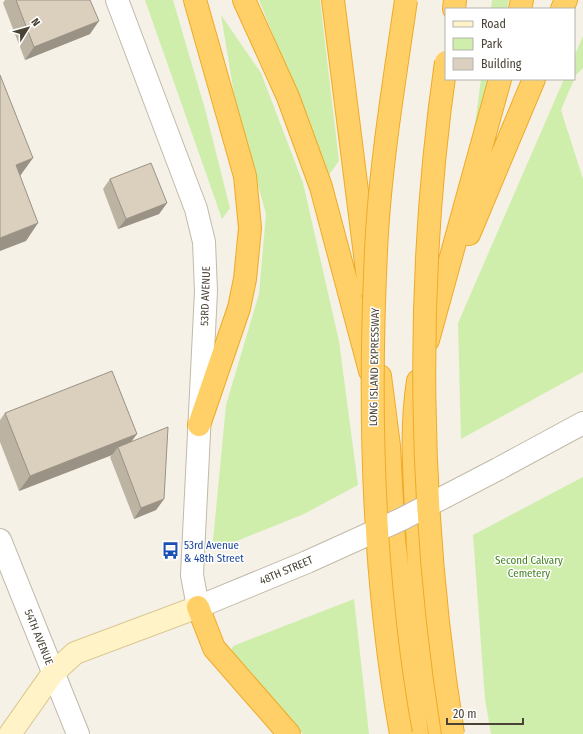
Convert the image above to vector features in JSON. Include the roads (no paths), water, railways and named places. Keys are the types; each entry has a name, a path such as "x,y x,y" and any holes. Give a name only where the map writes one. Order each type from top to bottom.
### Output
{"highway":[{"path":"195,0 246,176 250,228 245,279 239,308 199,425"},
{"path":"244,0 288,97 322,187 389,446"},
{"path":"333,0 389,446 394,540 417,734"},
{"name":"LONG ISLAND EXPRESSWAY","path":"401,734 388,643 378,542 374,448 373,352 377,231 385,144 406,0"},
{"path":"445,73 427,264 424,356 426,442 431,540 439,629 453,734"},
{"path":"440,734 424,631 412,444 413,417 418,378 500,80"},
{"path":"437,307 534,80"},
{"path":"198,607 214,648 289,734"}],"main road":[{"name":"48TH STREET","path":"10,734 53,673 75,653 198,607"}],"street":[{"name":"53RD AVENUE","path":"117,0 201,224 206,264 206,284 192,575 198,607"},
{"name":"48TH STREET","path":"198,607 307,562 402,519 583,423"},
{"name":"54TH AVENUE","path":"0,540 78,734"}],"place":[{"name":"53rd Avenue & 48th Street","path":"171,551"}],"park label":[{"name":"Second Calvary Cemetery","path":"529,566"}]}
